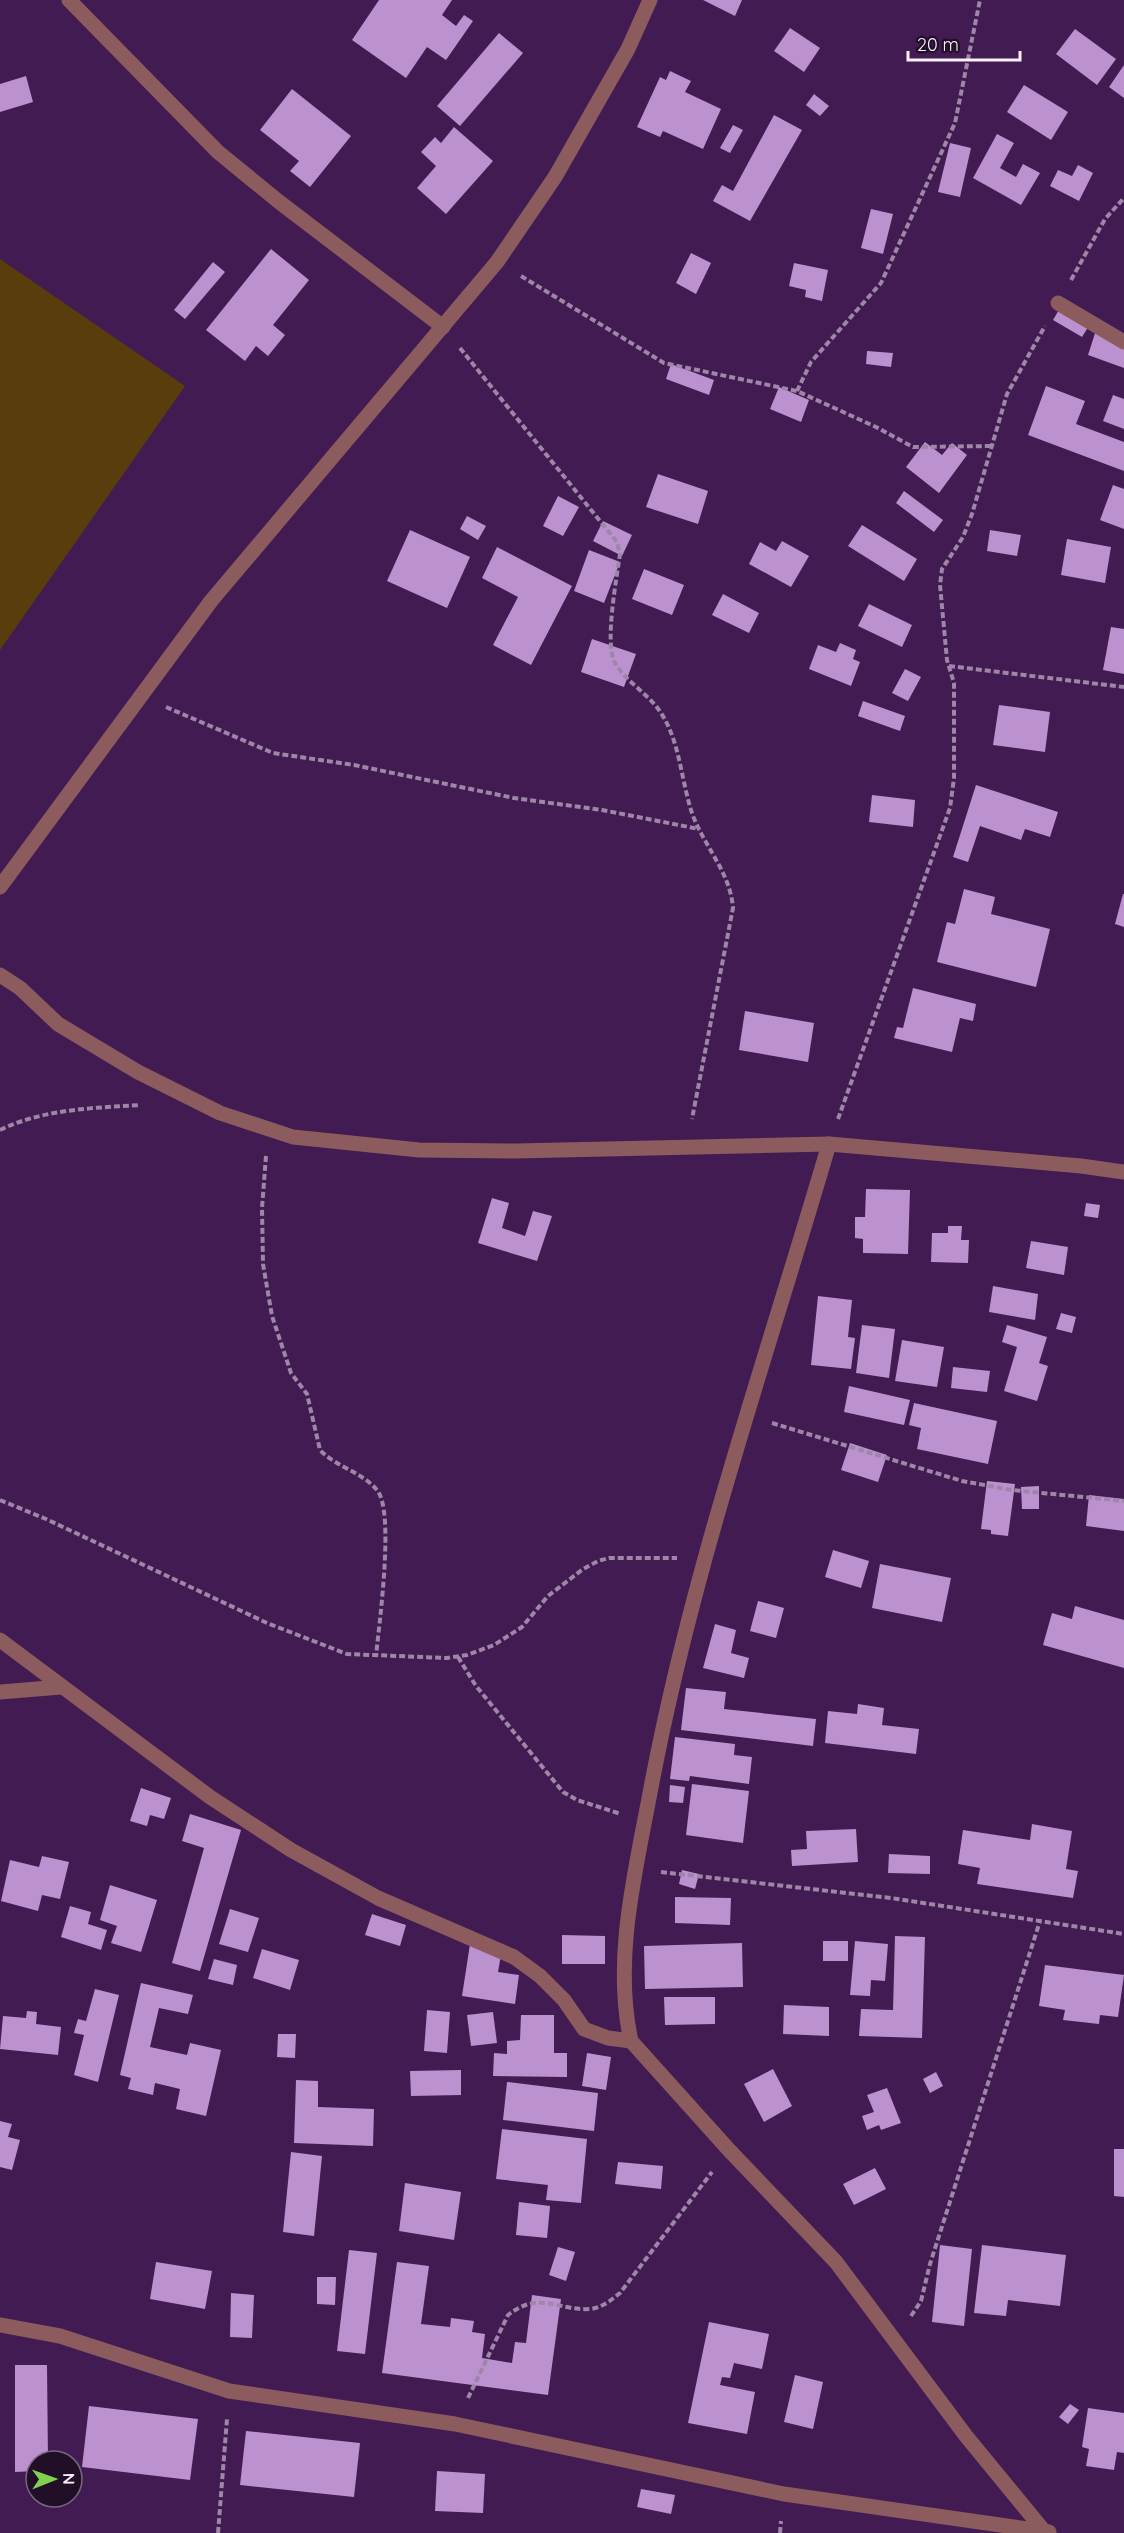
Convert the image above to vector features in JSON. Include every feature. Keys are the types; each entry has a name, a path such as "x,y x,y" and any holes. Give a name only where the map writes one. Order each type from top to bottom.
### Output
{"street":[{"path":"69,0 218,152 278,201 443,327"},
{"path":"0,887 211,601 497,262 555,177 628,49 650,0"},
{"path":"1058,303 1124,342"},
{"path":"0,975 20,988 58,1024 138,1072 220,1113 293,1137 419,1150 686,1148 829,1144 1081,1166 1124,1172"},
{"path":"829,1144 795,1263 745,1415 676,1665 636,1869 625,1955 625,2004 631,2041 729,2150 836,2262 966,2436 1047,2532"},
{"path":"0,1640 210,1797 291,1850 378,1898 514,1957 540,1976 564,2000 584,2029 608,2038 631,2041"},
{"path":"0,1692 61,1687"},
{"path":"0,2325 70,2339 229,2391 455,2424 784,2494 1047,2532"}],"path":[{"path":"797,391 811,362 881,283 886,273 955,123 980,0"},
{"path":"829,1144 951,808 954,778 954,683 949,666 940,585 942,569 963,537 972,514 1007,394 1105,219 1124,198"},
{"path":"497,262 664,363 797,391 913,447 993,446"},
{"path":"443,327 617,542 620,554 611,633 614,662 660,711 669,728 699,829 727,878 733,908 686,1148"},
{"path":"949,666 1124,687"},
{"path":"141,695 210,728 273,753 354,765 514,798 602,810 699,829"},
{"path":"0,1130 19,1121 43,1115 143,1105"},
{"path":"267,1128 262,1208 263,1264 272,1316 281,1348 291,1372 307,1394 320,1450 376,1488 383,1503 386,1534 376,1656"},
{"path":"745,1415 962,1481 1012,1490 1124,1501"},
{"path":"0,1500 55,1523 267,1623 347,1654 458,1657 494,1645 522,1627 548,1596 583,1569 598,1561 609,1558 705,1559"},
{"path":"458,1657 476,1686 563,1792 578,1800 644,1821"},
{"path":"636,1869 891,1898 1124,1934"},
{"path":"892,2335 906,2324 921,2301 930,2264 1040,1921"},
{"path":"455,2424 508,2315 518,2308 543,2301 591,2309 606,2304 620,2293 729,2150"},
{"path":"218,2533 229,2391"}],"shaded area":[{"path":"0,259 185,386 0,650"}],"building":[{"path":"379,0 452,0 442,15 456,26 464,15 473,21 446,60 427,47 406,78 352,40"},
{"path":"703,0 742,0 735,16"},
{"path":"790,28 820,48 804,72 774,51"},
{"path":"1075,29 1116,59 1097,85 1056,54"},
{"path":"499,33 523,53 460,126 437,106"},
{"path":"1124,65 1124,98 1109,87"},
{"path":"670,71 691,81 685,92 721,109 703,149 663,131 660,137 637,127 660,77 666,80"},
{"path":"26,76 33,102 0,112 0,84"},
{"path":"1024,85 1068,112 1051,140 1007,112"},
{"path":"292,89 351,136 310,187 290,171 299,161 260,130"},
{"path":"814,94 829,106 820,116 806,105"},
{"path":"774,115 802,130 750,221 713,201 722,185 733,191"},
{"path":"733,125 743,130 730,153 720,148"},
{"path":"454,127 493,161 446,214 417,188 436,166 421,152 435,137 441,143"},
{"path":"997,134 1014,143 1000,168 1016,177 1023,164 1040,173 1021,205 973,178"},
{"path":"950,143 971,148 960,197 938,192"},
{"path":"1078,165 1093,173 1079,201 1050,186 1058,170 1072,176"},
{"path":"871,209 893,214 883,254 861,248"},
{"path":"271,249 309,280 273,325 285,335 268,356 256,346 245,361 206,330"},
{"path":"691,253 711,263 696,294 676,283"},
{"path":"213,262 225,272 185,319 174,310"},
{"path":"794,263 828,270 822,301 805,297 806,290 789,286"},
{"path":"1063,303 1092,321 1082,337 1053,320"},
{"path":"1098,324 1124,334 1124,368 1088,355"},
{"path":"867,351 893,353 891,367 866,364"},
{"path":"671,364 714,380 709,395 666,379"},
{"path":"1046,386 1085,401 1076,424 1124,442 1124,471 1028,435"},
{"path":"779,387 809,400 801,422 770,409"},
{"path":"1113,395 1124,399 1124,429 1103,421"},
{"path":"925,442 942,455 952,443 967,455 939,493 906,467"},
{"path":"658,474 708,491 698,524 646,507"},
{"path":"1113,485 1124,489 1124,529 1100,520"},
{"path":"904,491 943,520 934,532 896,503"},
{"path":"558,496 579,507 563,536 543,526"},
{"path":"467,516 486,526 478,540 460,529"},
{"path":"603,521 632,535 622,556 593,541"},
{"path":"862,525 917,559 904,581 848,546"},
{"path":"410,530 470,557 447,608 387,581"},
{"path":"990,530 1021,535 1017,556 987,551"},
{"path":"1067,539 1111,547 1105,583 1061,575"},
{"path":"782,541 809,556 791,587 749,564 760,542 776,551"},
{"path":"497,547 572,586 531,665 493,645 518,597 482,578"},
{"path":"589,550 620,562 604,603 574,591"},
{"path":"644,569 684,585 672,615 632,599"},
{"path":"723,594 759,613 749,633 712,615"},
{"path":"869,604 912,625 902,647 858,626"},
{"path":"1111,627 1124,629 1124,674 1103,670"},
{"path":"592,639 636,654 624,687 581,672"},
{"path":"840,643 856,650 853,659 860,662 851,686 809,669 818,645 836,652"},
{"path":"905,669 921,677 908,701 892,693"},
{"path":"863,701 905,716 900,731 858,716"},
{"path":"999,705 1050,712 1045,752 993,745"},
{"path":"976,785 1058,812 1050,837 1025,829 1021,840 980,826 968,862 953,857"},
{"path":"872,795 915,800 913,827 869,822"},
{"path":"964,889 995,897 991,914 1050,929 1036,987 937,962 947,922 955,924"},
{"path":"1124,894 1124,927 1115,924"},
{"path":"913,988 976,1004 973,1021 960,1018 952,1052 894,1038 897,1027 903,1028"},
{"path":"745,1011 814,1023 808,1062 739,1050"},
{"path":"866,1189 910,1190 908,1254 863,1253 863,1239 855,1238 855,1217 865,1217"},
{"path":"492,1198 509,1203 502,1228 525,1236 533,1211 552,1216 537,1261 478,1243"},
{"path":"1086,1203 1100,1205 1098,1218 1084,1216"},
{"path":"948,1226 962,1226 961,1240 969,1240 968,1263 931,1262 932,1233 948,1233"},
{"path":"1031,1241 1068,1247 1064,1275 1026,1268"},
{"path":"993,1286 1038,1294 1035,1320 989,1312"},
{"path":"818,1296 852,1300 848,1337 855,1338 851,1369 811,1365"},
{"path":"1061,1313 1076,1317 1072,1333 1056,1329"},
{"path":"862,1325 895,1329 889,1378 856,1373"},
{"path":"1007,1325 1047,1337 1039,1363 1048,1366 1037,1401 1004,1391 1017,1347 1002,1342"},
{"path":"902,1340 944,1347 937,1387 895,1381"},
{"path":"953,1367 990,1371 987,1392 951,1388"},
{"path":"849,1386 910,1400 904,1425 844,1412"},
{"path":"914,1403 997,1421 988,1464 917,1449 921,1428 909,1425"},
{"path":"850,1443 887,1455 878,1482 841,1470"},
{"path":"987,1481 1015,1484 1008,1536 991,1534 991,1530 981,1529"},
{"path":"1039,1486 1039,1509 1022,1509 1021,1487"},
{"path":"1089,1495 1124,1499 1124,1531 1086,1526"},
{"path":"833,1550 869,1561 861,1588 825,1577"},
{"path":"880,1564 951,1578 942,1622 872,1608"},
{"path":"758,1601 784,1608 776,1638 750,1631"},
{"path":"1075,1606 1124,1620 1124,1668 1043,1645 1052,1613 1072,1619"},
{"path":"715,1624 736,1630 731,1653 749,1658 744,1678 703,1668"},
{"path":"686,1688 726,1692 724,1709 816,1719 813,1746 681,1730"},
{"path":"858,1704 884,1708 882,1725 919,1729 916,1754 825,1743 828,1711 857,1714"},
{"path":"675,1737 735,1744 734,1755 752,1757 749,1784 690,1776 689,1781 670,1779"},
{"path":"692,1784 749,1791 743,1843 686,1835"},
{"path":"670,1785 685,1787 683,1803 669,1802"},
{"path":"141,1788 171,1798 164,1819 150,1815 147,1826 130,1821"},
{"path":"190,1814 241,1830 200,1971 172,1963 204,1848 182,1841"},
{"path":"1032,1824 1072,1831 1066,1869 1078,1871 1073,1898 977,1884 980,1868 958,1864 963,1830 1030,1840"},
{"path":"856,1829 858,1862 792,1866 791,1850 807,1849 806,1831"},
{"path":"889,1854 930,1856 930,1874 888,1873"},
{"path":"42,1856 69,1862 60,1899 42,1895 38,1911 1,1901 10,1860 39,1867"},
{"path":"682,1870 699,1874 695,1889 679,1884"},
{"path":"110,1885 157,1900 141,1952 111,1943 117,1926 100,1920"},
{"path":"675,1897 731,1898 730,1925 675,1923"},
{"path":"70,1906 91,1912 88,1924 107,1930 101,1950 61,1937"},
{"path":"230,1909 259,1918 248,1952 219,1944"},
{"path":"372,1914 406,1925 400,1946 365,1935"},
{"path":"562,1935 605,1936 605,1964 562,1964"},
{"path":"895,1936 925,1937 922,2038 859,2036 861,2009 893,2010"},
{"path":"823,1941 848,1941 848,1961 823,1961"},
{"path":"855,1941 888,1944 885,1981 871,1980 870,1996 850,1995"},
{"path":"742,1943 743,1987 645,1989 644,1946"},
{"path":"470,1944 502,1949 498,1972 519,1975 515,2004 462,1996"},
{"path":"262,1949 299,1960 290,1990 253,1978"},
{"path":"214,1959 237,1965 233,1985 208,1979"},
{"path":"1045,1965 1124,1975 1118,2017 1100,2015 1099,2024 1063,2020 1065,2010 1039,2006"},
{"path":"141,1983 193,1995 188,2014 159,2008 150,2047 187,2055 190,2043 221,2050 206,2116 176,2109 180,2089 155,2083 153,2095 128,2089 131,2078 120,2075"},
{"path":"95,1989 119,1995 98,2082 74,2075 84,2035 74,2033 78,2019 86,2021"},
{"path":"664,1997 715,1997 715,2024 665,2025"},
{"path":"784,2005 829,2007 829,2036 783,2034"},
{"path":"427,2010 450,2012 447,2053 424,2051"},
{"path":"27,2011 37,2012 36,2024 61,2027 58,2055 0,2049 3,2016 26,2018"},
{"path":"493,2012 497,2043 471,2046 467,2015"},
{"path":"521,2015 554,2015 554,2053 567,2053 567,2077 493,2076 494,2053 507,2054 507,2041 520,2040"},
{"path":"278,2034 296,2034 295,2058 277,2057"},
{"path":"587,2053 611,2057 606,2090 582,2086"},
{"path":"773,2069 792,2106 764,2122 744,2084"},
{"path":"461,2070 461,2095 411,2096 410,2071"},
{"path":"936,2072 943,2086 930,2093 923,2079"},
{"path":"296,2080 318,2081 318,2107 374,2109 373,2146 294,2143"},
{"path":"507,2082 598,2093 594,2131 503,2120"},
{"path":"887,2088 901,2123 881,2130 879,2125 867,2130 862,2116 874,2112 867,2095"},
{"path":"0,2121 12,2124 8,2137 20,2140 12,2170 0,2167"},
{"path":"502,2129 587,2139 581,2203 546,2200 548,2185 496,2179"},
{"path":"1114,2149 1124,2149 1124,2197 1114,2196"},
{"path":"291,2152 322,2156 314,2236 283,2232"},
{"path":"618,2162 663,2166 661,2189 615,2184"},
{"path":"875,2168 886,2189 854,2205 843,2184"},
{"path":"405,2183 461,2192 454,2240 399,2231"},
{"path":"519,2202 550,2206 547,2238 516,2235"},
{"path":"940,2245 972,2249 964,2326 932,2322"},
{"path":"982,2245 1066,2255 1060,2306 1008,2300 1006,2316 974,2313"},
{"path":"558,2247 575,2252 566,2281 549,2275"},
{"path":"349,2250 377,2253 365,2354 337,2351"},
{"path":"156,2262 212,2271 205,2309 150,2299"},
{"path":"397,2262 429,2266 421,2324 450,2327 451,2318 474,2321 472,2332 485,2334 482,2358 512,2363 515,2342 526,2343 532,2295 561,2299 548,2395 382,2373"},
{"path":"317,2277 336,2277 335,2305 317,2304"},
{"path":"231,2293 254,2295 252,2338 230,2337"},
{"path":"709,2322 769,2334 762,2369 734,2363 730,2378 722,2377 720,2385 755,2392 747,2434 688,2423"},
{"path":"15,2365 47,2365 48,2449 24,2449 24,2472 15,2472"},
{"path":"795,2375 823,2382 813,2429 784,2422"},
{"path":"1070,2404 1079,2410 1068,2424 1059,2417"},
{"path":"89,2406 198,2419 190,2480 84,2467"},
{"path":"1088,2408 1124,2413 1124,2453 1117,2452 1114,2470 1086,2466 1089,2449 1082,2447"},
{"path":"246,2431 360,2443 354,2497 240,2485"},
{"path":"437,2471 485,2474 483,2513 435,2511"},
{"path":"641,2489 675,2495 671,2514 637,2507"}]}
